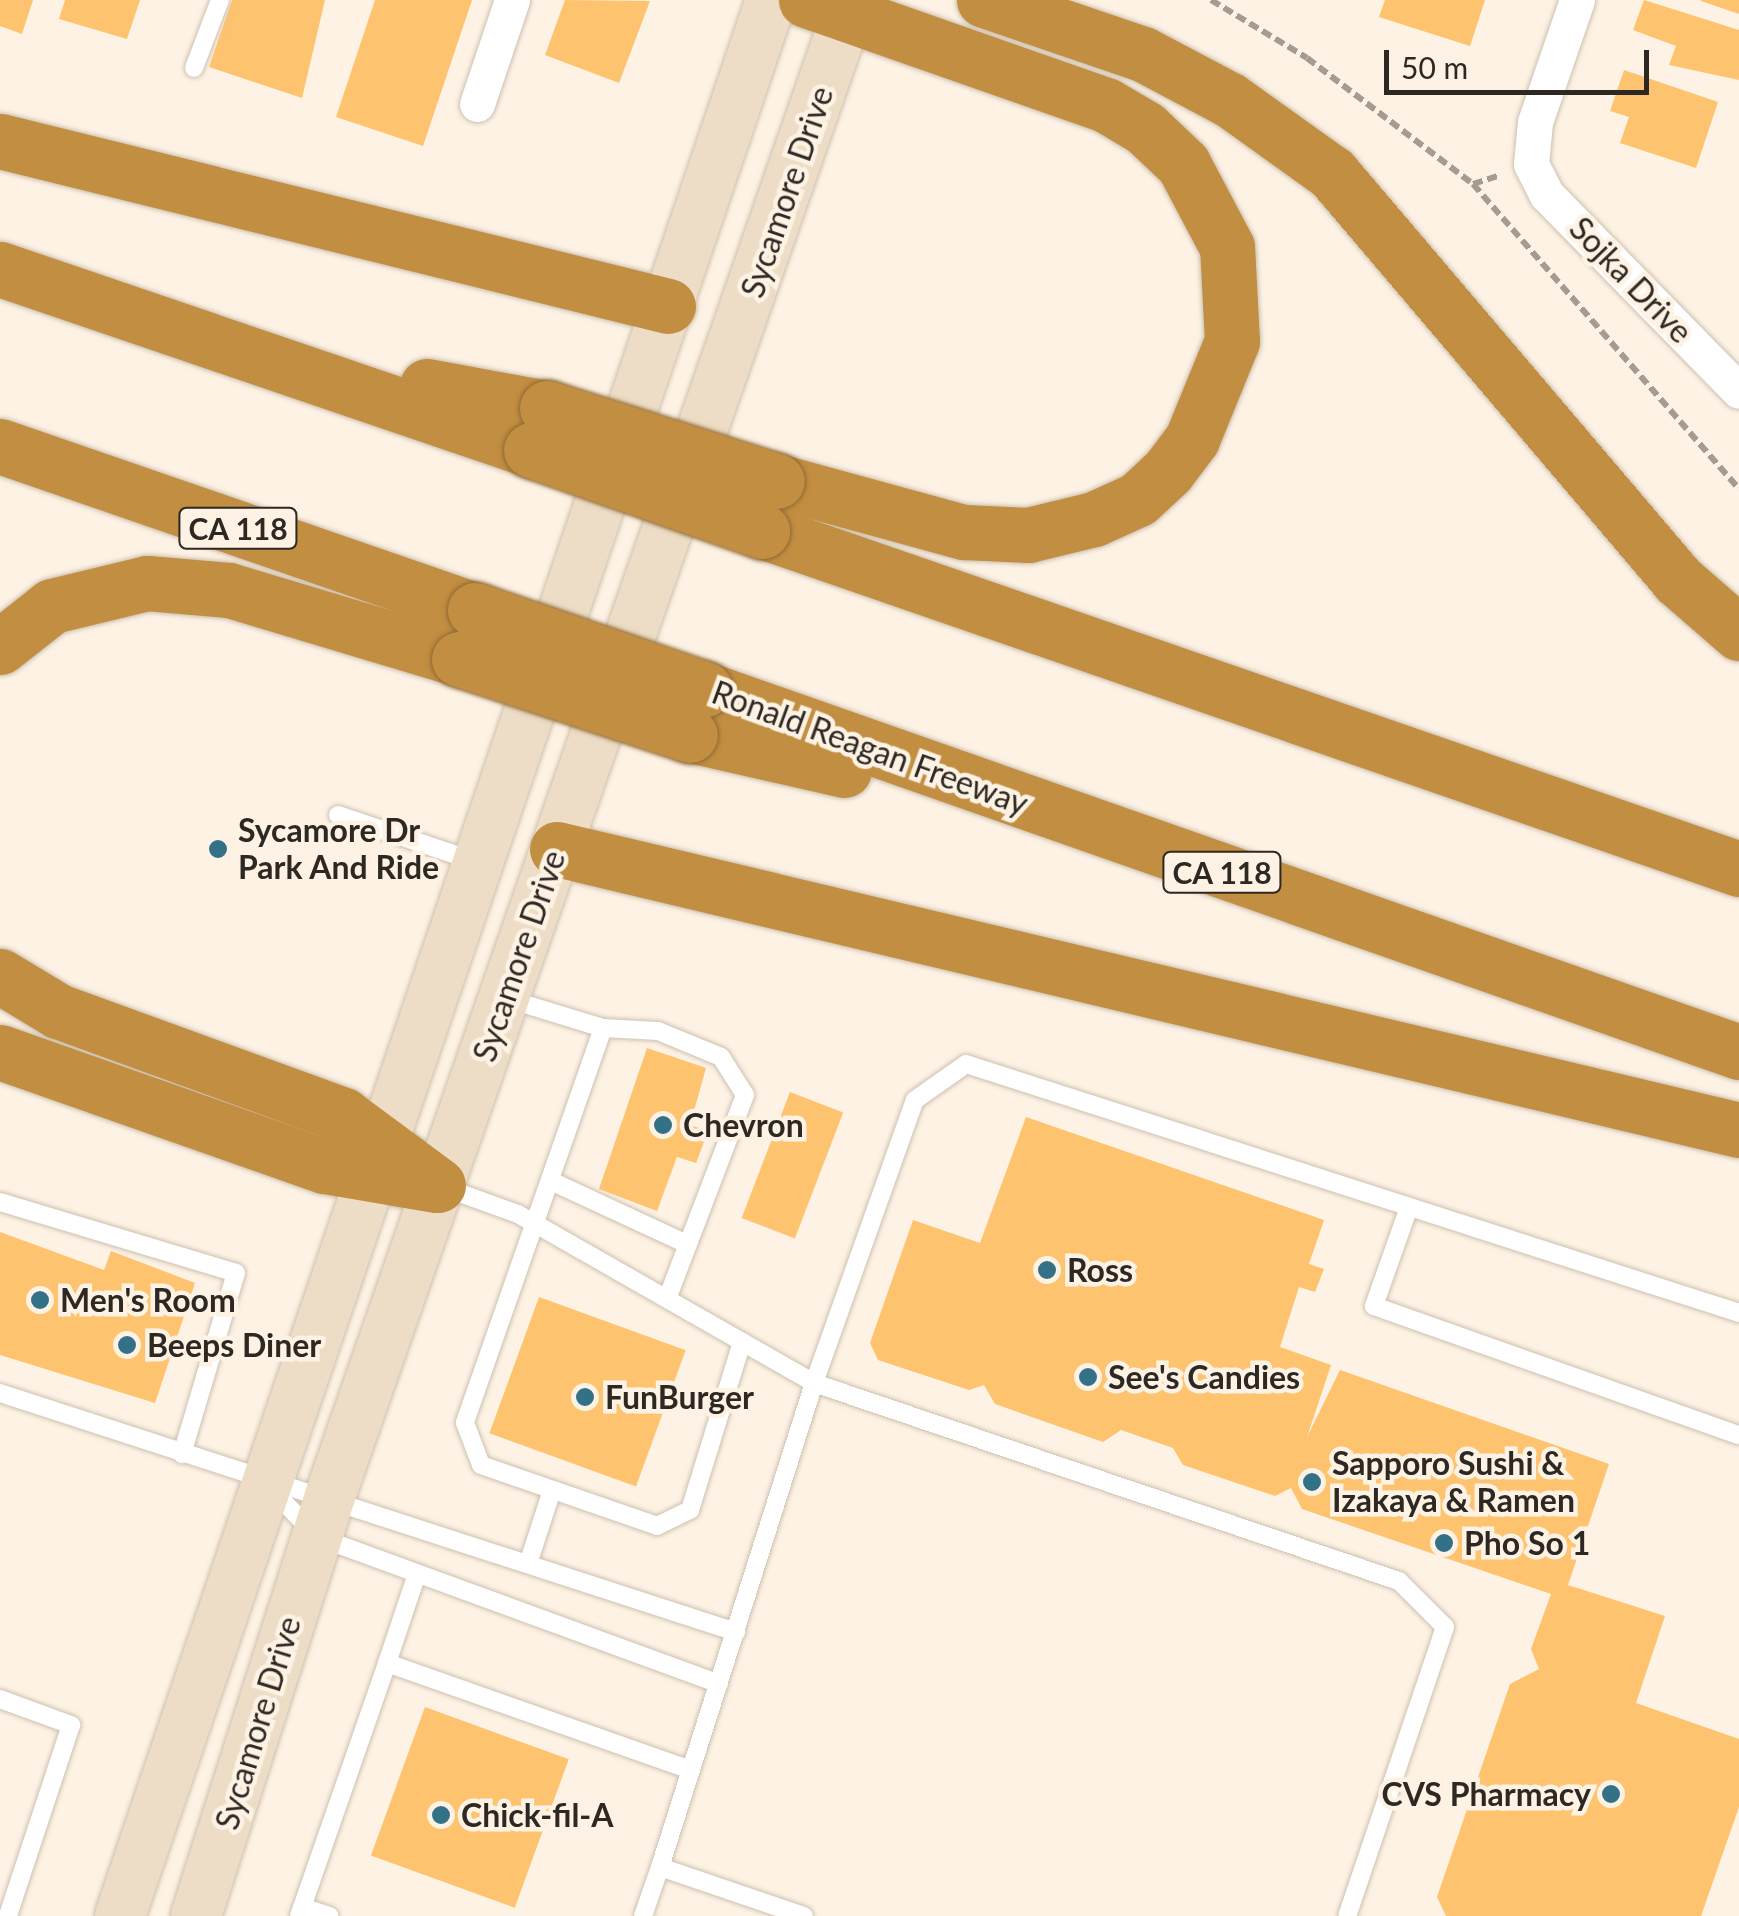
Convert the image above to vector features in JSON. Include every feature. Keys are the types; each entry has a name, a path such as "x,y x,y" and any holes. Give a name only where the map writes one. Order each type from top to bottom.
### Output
{"highway":[{"path":"984,0 1142,54 1230,100 1332,174 1678,580 1739,634"},
{"path":"769,506 964,532 1028,535 1094,519 1138,499 1168,471 1192,439 1232,342 1221,232 1183,164 1145,128 1106,105 836,5"},
{"path":"0,141 668,306"},
{"path":"0,268 251,355 539,429 769,506 1739,869"},
{"name":"CA 118","path":"0,446 467,634 698,712 1086,825 1739,1052"},
{"path":"0,647 52,606 148,582 229,590 467,634"},
{"path":"557,849 1739,1130"},
{"path":"0,976 58,1011 343,1114 378,1157"},
{"path":"0,1052 61,1080 378,1157 438,1185"}],"main road":[{"name":"Sycamore Drive","path":"120,1916 772,0"},
{"name":"Sycamore Drive","path":"196,1916 324,1516 557,849 836,5"}],"street":[{"path":"477,104 512,0"},
{"name":"Sojka Drive","path":"1577,0 1534,122 1531,164 1547,194 1739,391"}],"lane":[{"path":"194,68 220,0"},
{"path":"338,815 478,862"},
{"path":"504,998 603,1028 658,1031 739,1074 745,1096 735,1140 687,1244 667,1299"},
{"path":"603,1028 465,1423 481,1465 656,1526 690,1510 742,1342"},
{"path":"643,1916 814,1383 915,1100 953,1067 998,1070 1739,1313"},
{"path":"552,1181 687,1244"},
{"path":"438,1185 536,1224 814,1383 1399,1581 1444,1627 1347,1916"},
{"path":"0,1202 236,1272 182,1454"},
{"path":"1409,1207 1374,1306 1739,1436"},
{"path":"0,1393 266,1484 417,1574 719,1684"},
{"path":"266,1484 324,1516 528,1564 736,1632"},
{"path":"528,1564 552,1490"},
{"path":"330,1916 301,1911 417,1574"},
{"path":"387,1663 691,1770"},
{"path":"0,1700 71,1725 8,1916"},
{"path":"660,1867 804,1916"}],"path":[{"path":"1211,0 1307,58 1473,184 1739,489"}],"building":[{"path":"0,0 33,0 22,34 0,26"},
{"path":"65,0 140,0 127,39 59,19"},
{"path":"232,0 325,0 302,98 209,67"},
{"path":"375,0 472,0 423,146 336,117"},
{"path":"565,0 650,1 619,83 545,55"},
{"path":"1385,0 1485,0 1470,46 1379,17"},
{"path":"1644,0 1739,30 1739,80 1669,65 1676,46 1633,30"},
{"path":"1701,0 1739,0 1739,14 1701,1"},
{"path":"1624,70 1718,102 1696,168 1620,143 1629,117 1610,111"},
{"path":"647,1048 706,1068 690,1125 708,1131 696,1163 677,1157 657,1211 599,1189"},
{"path":"790,1092 843,1112 795,1238 742,1218"},
{"path":"1026,1117 1324,1220 1309,1264 1324,1269 1315,1292 1299,1287 1280,1347 1331,1365 1307,1437 1340,1370 1609,1464 1568,1585 1665,1616 1636,1703 1739,1739 1739,1807 1701,1916 1446,1916 1437,1897 1510,1684 1539,1669 1531,1649 1551,1594 1302,1509 1291,1488 1275,1496 1183,1465 1173,1448 1121,1430 1103,1442 995,1404 984,1385 969,1390 878,1360 870,1343 913,1220 980,1243"},
{"path":"0,1232 104,1270 111,1251 195,1283 155,1403 0,1355"},
{"path":"539,1297 686,1350 636,1487 489,1433"},
{"path":"425,1707 569,1759 515,1908 371,1855"}],"place":[{"name":"Sycamore Dr Park And Ride","path":"218,849"},
{"name":"Chevron","path":"663,1125"},
{"name":"Ross","path":"1047,1270"},
{"name":"Men's Room","path":"40,1300"},
{"name":"Beeps Diner","path":"127,1345"},
{"name":"See's Candies","path":"1088,1377"},
{"name":"FunBurger","path":"585,1397"},
{"name":"Sapporo Sushi & Izakaya & Ramen","path":"1312,1482"},
{"name":"Pho So 1","path":"1444,1543"},
{"name":"CVS Pharmacy","path":"1611,1794"},
{"name":"Chick-fil-A","path":"441,1815"}]}
